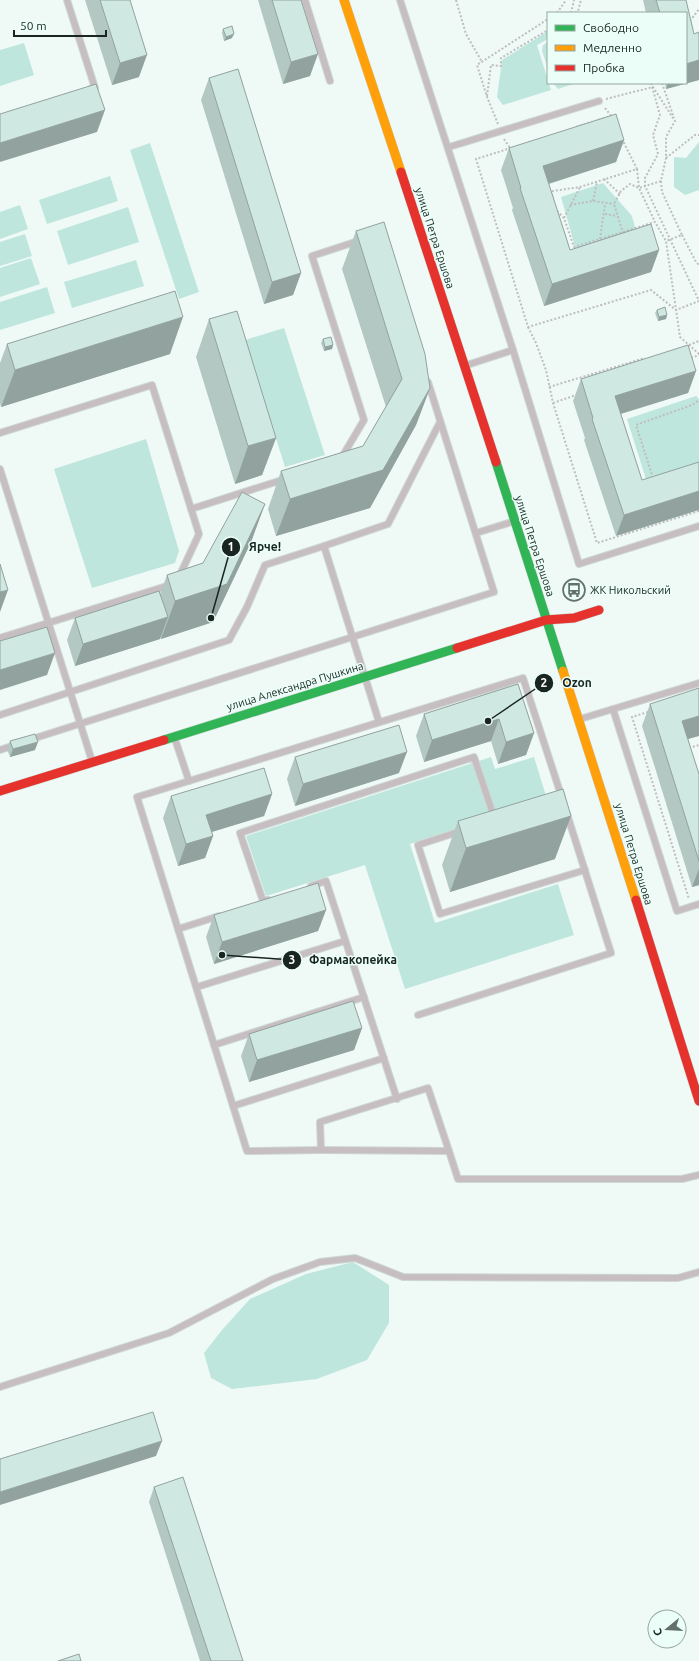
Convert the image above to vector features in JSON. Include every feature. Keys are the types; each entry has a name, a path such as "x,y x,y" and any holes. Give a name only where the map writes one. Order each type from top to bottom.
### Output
{"street":[{"name":"улица Петра Ершова","path":"344,0 465,365 699,1098"},
{"name":"улица Александра Пушкина","path":"0,791 546,620 574,618 599,610"}],"lane":[{"path":"67,0 95,88 88,90"},
{"path":"305,0 330,81"},
{"path":"400,0 449,147 579,564 699,526"},
{"path":"449,147 599,101"},
{"path":"339,462 364,420 312,256 367,238"},
{"path":"465,365 513,350"},
{"path":"0,750 494,592 426,377"},
{"path":"0,432 152,384 199,534 177,583 0,638"},
{"path":"0,715 229,640 247,607 265,565 388,524 440,422"},
{"path":"0,469 93,762"},
{"path":"191,509 295,476"},
{"path":"476,533 515,521"},
{"path":"324,546 379,722"},
{"path":"418,1015 611,953 523,678 137,797 247,1151 449,1151"},
{"path":"579,720 699,683"},
{"path":"613,709 677,911 697,902"},
{"path":"175,737 189,780"},
{"path":"263,902 240,833 474,757 495,821"},
{"path":"555,802 562,799"},
{"path":"488,823 502,818"},
{"path":"467,829 418,845 440,914 585,870"},
{"path":"305,888 326,881 396,1099"},
{"path":"256,904 277,897"},
{"path":"178,929 228,913"},
{"path":"196,988 345,941"},
{"path":"214,1045 364,997"},
{"path":"233,1106 384,1058"},
{"path":"321,1150 320,1122 428,1088 458,1179 682,1180 699,1175"},
{"path":"0,1387 169,1333 274,1279 320,1262 355,1258 403,1277 678,1278 699,1272"}],"path":[{"path":"456,0 466,34 482,62"},
{"path":"558,12 566,0"},
{"path":"571,12 574,0"},
{"path":"578,11 581,0"},
{"path":"687,22 688,24 699,9"},
{"path":"510,148 501,131 487,97 477,65 547,21"},
{"path":"487,97 491,65 501,66 501,58 547,31"},
{"path":"652,84 674,121"},
{"path":"662,84 674,121 666,137 666,158 661,181 662,192 682,235 699,265"},
{"path":"614,122 599,101 653,87"},
{"path":"653,87 660,115 653,135 658,154 645,178 645,186 699,301 676,310"},
{"path":"575,127 611,116"},
{"path":"666,158 699,134"},
{"path":"621,136 637,169 639,188 666,241 680,337 699,355 684,360"},
{"path":"517,146 476,159 528,327 536,343 546,370 553,403 597,543 699,511"},
{"path":"551,198 553,191 580,187 637,169"},
{"path":"604,180 620,194"},
{"path":"623,233 614,204 621,191 630,184 639,188 661,181"},
{"path":"593,201 597,182"},
{"path":"564,218 580,187"},
{"path":"570,205 593,201 614,204"},
{"path":"600,239 606,204"},
{"path":"554,208 564,218 574,247 656,222"},
{"path":"605,214 618,216"},
{"path":"666,241 682,235"},
{"path":"528,327 652,290 676,310"},
{"path":"681,347 699,341"},
{"path":"549,388 652,356"},
{"path":"553,403 582,393"},
{"path":"659,476 652,478 636,425 699,400"},
{"path":"654,710 632,717 690,902 697,902"},
{"path":"683,750 699,744"}],"green space":[{"path":"547,32 547,40 537,45 547,77 547,84 549,84 551,90 503,105 497,97 502,60"},
{"path":"24,43 34,75 0,86 0,50"},
{"path":"547,43 547,66 542,51 543,45"},
{"path":"554,84 573,84 558,89"},
{"path":"699,142 699,190 685,195 674,187 674,157 686,158"},
{"path":"150,143 199,292 179,299 130,150"},
{"path":"110,176 118,201 47,224 39,200"},
{"path":"603,183 632,216 639,242 579,261 561,197"},
{"path":"20,205 28,229 0,239 0,212"},
{"path":"128,207 139,242 68,265 57,231"},
{"path":"25,234 32,256 0,266 0,242"},
{"path":"31,258 40,284 0,297 0,268"},
{"path":"136,260 144,286 72,308 64,282"},
{"path":"47,287 55,313 0,330 0,302"},
{"path":"284,328 325,455 285,467 245,340"},
{"path":"696,396 699,399 699,477 650,492 627,419"},
{"path":"146,439 179,551 175,563 92,588 54,469"},
{"path":"491,757 495,769 534,757 547,799 410,844 435,923 558,884 574,935 405,989 365,865 266,896 246,836"},
{"path":"353,1262 389,1285 389,1323 367,1360 317,1379 232,1389 211,1378 204,1353 222,1330 250,1299 306,1274"}],"building":[{"path":"100,0 130,0 147,55 120,63"},
{"path":"272,0 301,0 318,54 291,62"},
{"path":"656,0 686,0 694,34 699,32 699,60 687,64 687,12 660,12"},
{"path":"232,26 234,34 226,37 223,29"},
{"path":"238,69 301,273 272,282 209,78"},
{"path":"96,84 105,110 0,143 0,114"},
{"path":"616,114 624,140 543,166 570,250 651,224 659,250 552,284 520,188 509,148"},
{"path":"384,222 425,354 430,388 383,470 290,499 281,471 363,446 402,379 356,231"},
{"path":"175,291 183,317 15,370 7,344"},
{"path":"665,307 667,315 659,317 657,310"},
{"path":"237,311 276,438 248,446 209,319"},
{"path":"331,337 333,345 325,347 323,339"},
{"path":"688,345 696,371 615,396 642,480 699,462 699,491 624,515 592,419 593,418 581,379"},
{"path":"242,492 265,504 227,584 175,601 167,575 203,563"},
{"path":"0,564 8,590 0,592"},
{"path":"159,591 168,617 83,644 75,618"},
{"path":"47,627 55,653 0,670 0,641"},
{"path":"518,684 534,733 506,742 499,719 432,740 424,714"},
{"path":"699,688 699,716 682,721 699,774 699,861 650,704"},
{"path":"399,725 407,752 303,784 295,757"},
{"path":"35,734 38,742 13,749 10,741"},
{"path":"264,768 272,794 206,815 213,836 186,844 171,796"},
{"path":"563,789 571,816 466,848 458,821"},
{"path":"318,883 326,910 222,942 214,915"},
{"path":"353,1001 362,1028 257,1060 249,1034"},
{"path":"153,1412 162,1441 0,1492 0,1459"},
{"path":"183,1477 243,1661 211,1661 154,1487"},
{"path":"79,1654 81,1661 58,1661"}],"traffic: fast":[{"path":"496,462 563,671"},
{"path":"164,740 457,648"}],"traffic: slow":[{"path":"344,0 401,172"},
{"path":"563,671 636,900"}],"traffic: jam":[{"path":"401,172 496,462"},
{"path":"457,648 546,620 574,618 599,610"},
{"path":"0,791 164,740"},
{"path":"636,900 699,1101"}],"place":[{"name":"ЖК Никольский","path":"574,590"},
{"name":"Ярче!","path":"211,618"},
{"name":"Ozon","path":"488,721"},
{"name":"Фармакопейка","path":"222,955"}]}
